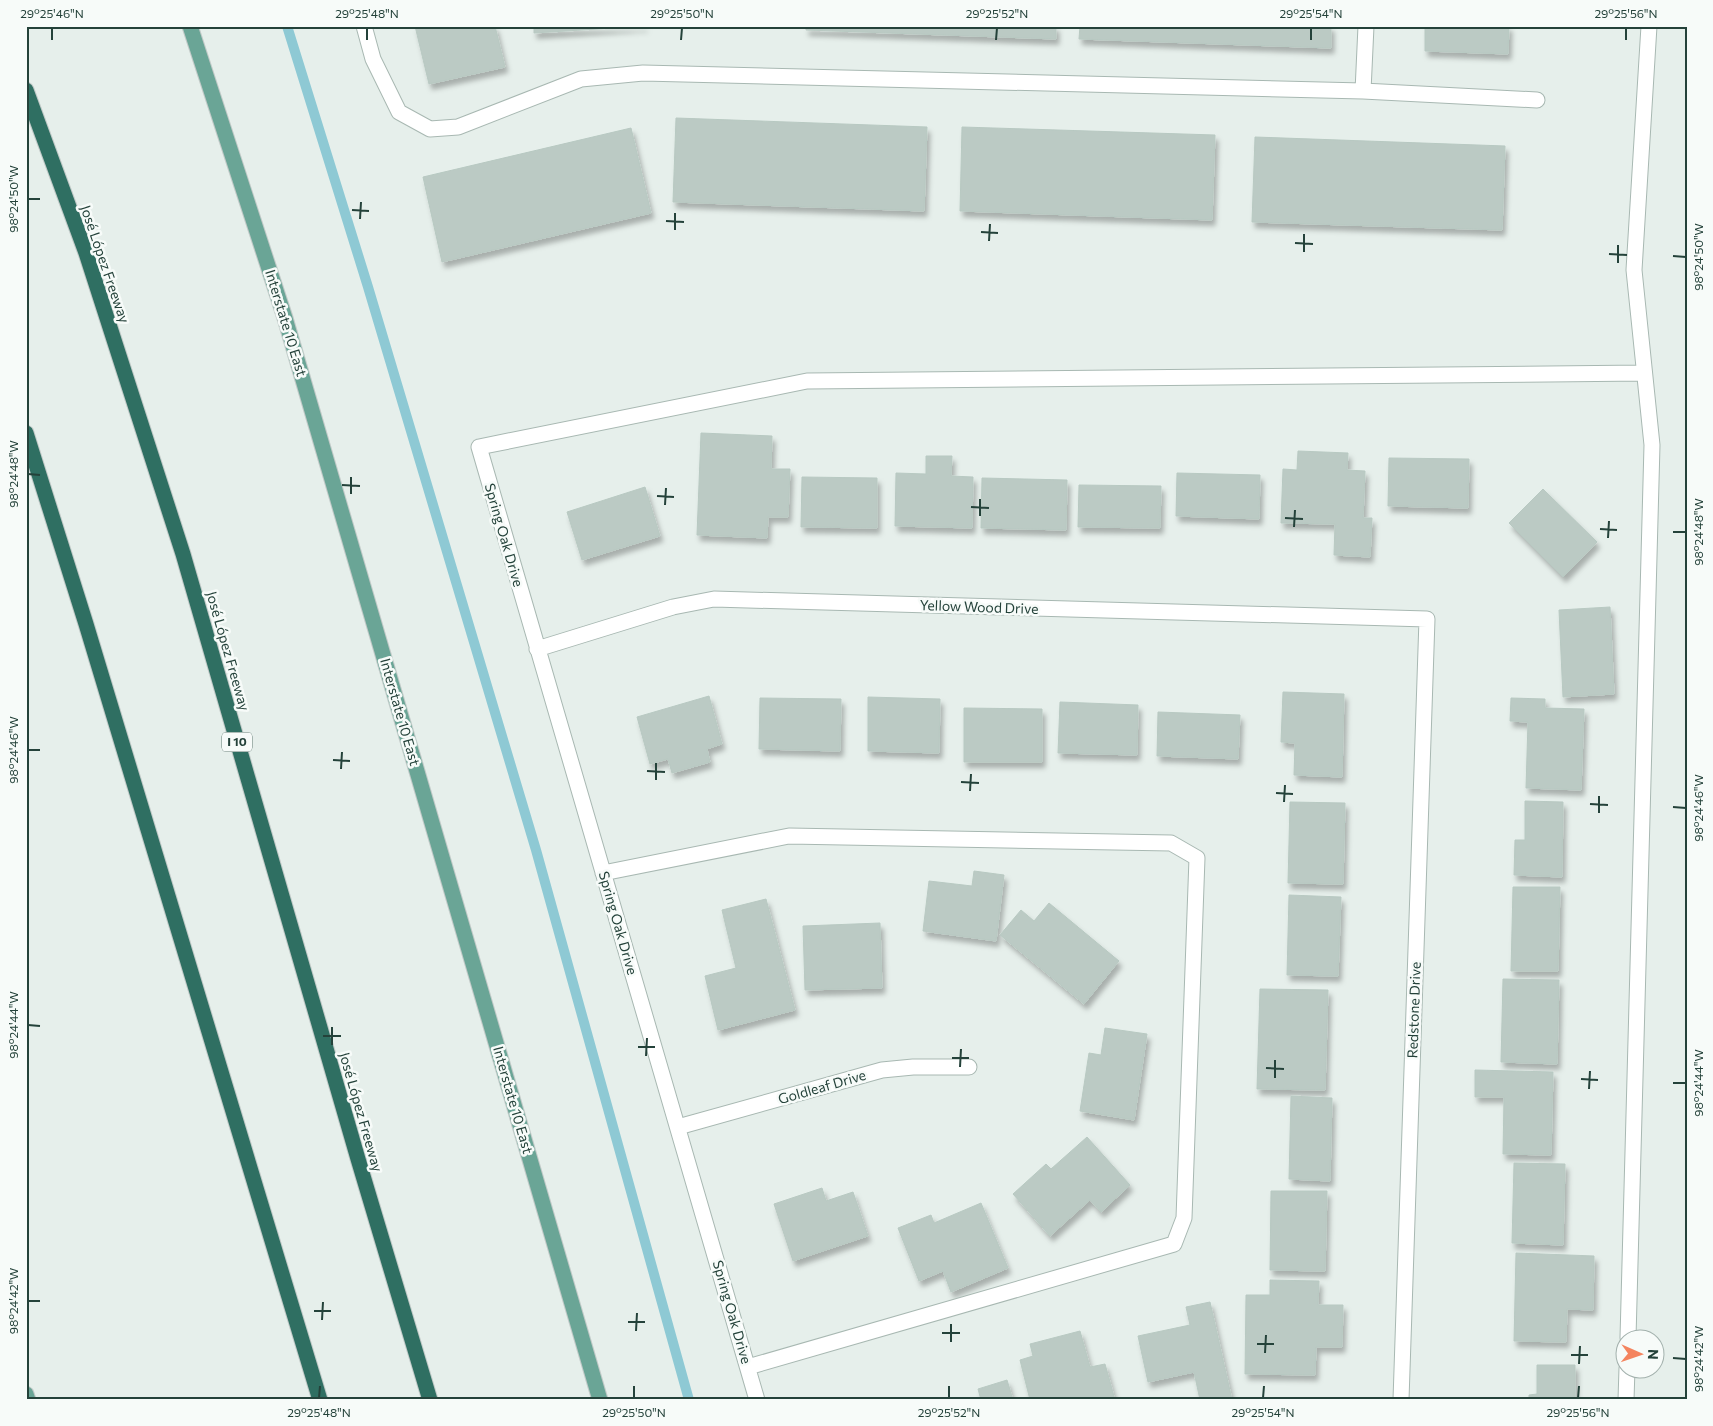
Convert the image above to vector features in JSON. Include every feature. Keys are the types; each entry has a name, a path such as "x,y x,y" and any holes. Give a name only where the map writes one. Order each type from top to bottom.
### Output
{"highway":[{"name":"José López Freeway","path":"26,90 86,253 183,554 358,1159 430,1400"},
{"path":"26,433 320,1400"}],"main road":[{"name":"Interstate 10 East","path":"190,26 288,327 600,1400"},
{"path":"26,1394 28,1400"}],"street":[{"path":"364,26 373,59 399,112 430,129 458,127 581,78 643,73 1363,91 1537,100"},
{"path":"1363,91 1366,26"},
{"path":"1628,1328 1652,445 1634,270 1649,26"},
{"name":"Spring Oak Drive","path":"757,1400 479,447 807,381 1644,373"},
{"name":"Yellow Wood Drive","path":"538,649 673,606 714,599 1427,620"},
{"name":"Redstone Drive","path":"1401,1400 1427,620"},
{"path":"603,873 789,836 1171,843 1197,858 1184,1218 1174,1244 748,1367"},
{"name":"Goldleaf Drive","path":"678,1127 882,1070 913,1067 969,1067"},
{"path":"1626,1400 1627,1378"}],"building":[{"path":"415,26 495,26 505,67 429,84"},
{"path":"534,26 645,26 534,33"},
{"path":"806,26 1056,26 1056,39 806,30"},
{"path":"1080,26 1331,26 1331,48 1079,39"},
{"path":"1425,26 1509,26 1508,54 1425,51"},
{"path":"676,118 927,127 924,211 673,202"},
{"path":"962,127 1215,135 1212,220 960,211"},
{"path":"631,128 651,213 442,262 423,177"},
{"path":"1255,137 1505,146 1502,230 1252,222"},
{"path":"701,433 772,436 771,469 790,469 788,517 768,517 767,538 697,535"},
{"path":"1298,451 1348,453 1347,470 1365,471 1363,518 1372,518 1370,557 1334,555 1335,524 1281,523 1283,469 1297,470"},
{"path":"926,456 952,456 951,476 973,477 972,528 895,526 896,473 926,474"},
{"path":"1389,458 1469,459 1468,508 1388,506"},
{"path":"1177,473 1260,475 1259,519 1176,516"},
{"path":"802,477 877,478 877,528 801,527"},
{"path":"982,478 1067,480 1066,530 981,528"},
{"path":"1079,485 1161,486 1160,528 1078,527"},
{"path":"645,487 660,536 582,560 567,512"},
{"path":"1543,489 1597,542 1563,577 1509,523"},
{"path":"1610,607 1614,694 1563,697 1559,610"},
{"path":"1283,692 1344,694 1342,777 1294,775 1295,743 1281,742"},
{"path":"709,696 722,744 707,749 710,762 672,773 668,759 650,764 637,717"},
{"path":"868,697 940,699 939,753 868,751"},
{"path":"760,698 841,699 840,751 759,749"},
{"path":"1511,698 1545,699 1545,708 1584,709 1581,790 1526,788 1528,722 1510,721"},
{"path":"1060,702 1138,705 1137,755 1058,753"},
{"path":"964,708 1042,709 1042,762 964,762"},
{"path":"1158,712 1240,715 1238,759 1157,756"},
{"path":"1525,801 1563,802 1562,877 1514,875 1515,840 1525,840"},
{"path":"1290,802 1345,803 1343,884 1288,883"},
{"path":"974,871 1004,875 996,941 923,931 929,881 972,886"},
{"path":"1513,887 1560,887 1558,971 1511,971"},
{"path":"1289,895 1341,897 1338,976 1287,975"},
{"path":"766,899 795,1010 718,1030 705,976 736,968 722,910"},
{"path":"1049,903 1119,961 1084,1004 1000,935 1021,910 1034,921"},
{"path":"880,923 882,988 805,990 803,926"},
{"path":"1503,979 1559,980 1557,1064 1501,1062"},
{"path":"1260,989 1328,990 1325,1090 1257,1089"},
{"path":"1105,1028 1147,1034 1134,1120 1080,1111 1089,1053 1101,1055"},
{"path":"1475,1070 1553,1072 1551,1155 1503,1154 1504,1097 1475,1097"},
{"path":"1291,1096 1332,1098 1330,1181 1289,1179"},
{"path":"1087,1137 1130,1185 1101,1212 1090,1200 1050,1236 1013,1194 1046,1164 1051,1169"},
{"path":"1514,1163 1565,1164 1563,1245 1512,1243"},
{"path":"822,1188 826,1201 853,1192 868,1236 793,1261 774,1204"},
{"path":"1271,1191 1327,1191 1325,1271 1270,1270"},
{"path":"981,1203 1008,1268 951,1292 943,1271 919,1281 898,1228 931,1215 934,1223"},
{"path":"1516,1253 1594,1256 1593,1310 1567,1309 1566,1342 1514,1341"},
{"path":"1270,1280 1319,1281 1318,1305 1343,1305 1342,1347 1316,1347 1315,1375 1245,1374 1246,1295 1270,1295"},
{"path":"1210,1302 1232,1400 1200,1400 1194,1372 1148,1382 1138,1336 1190,1325 1186,1307"},
{"path":"1080,1331 1090,1367 1105,1364 1115,1400 1030,1400 1020,1360 1033,1356 1030,1344"},
{"path":"1537,1365 1575,1365 1575,1400 1529,1400 1529,1395 1537,1394"},
{"path":"1007,1380 1013,1400 981,1400 978,1389"}],"waterway":[{"path":"287,26 368,287 536,850 689,1400"}]}
